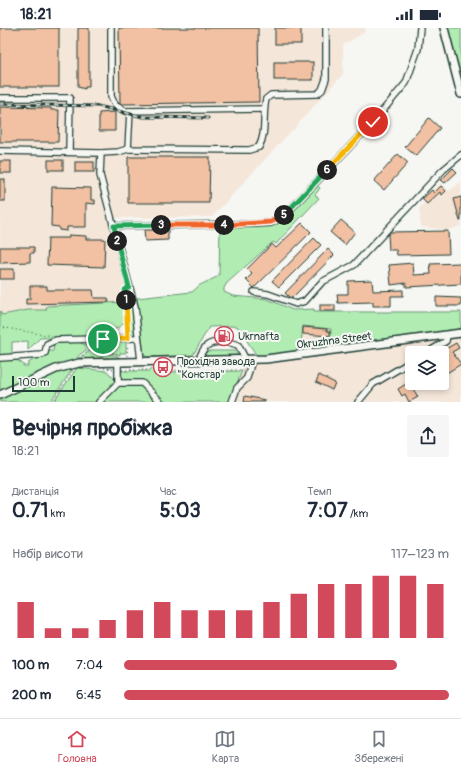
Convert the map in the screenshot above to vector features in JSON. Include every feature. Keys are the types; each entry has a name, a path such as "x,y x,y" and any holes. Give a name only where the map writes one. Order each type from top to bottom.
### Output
{"main road":[{"path":"444,28 461,94"},
{"name":"Okruzhna Street","path":"0,395 56,369 78,363 119,359 141,361 249,360 364,347 461,333"}],"street":[{"path":"111,28 111,96 116,105 125,111 263,109"},
{"path":"0,151 69,151 101,153 118,152 128,149 249,150 259,147 264,138 263,109 266,99 272,95 308,96 317,94 322,90 326,79 326,28"},
{"path":"114,226 256,224 271,222 284,216 373,122 406,83 418,49 420,28"},
{"path":"0,98 70,98 69,151"},
{"path":"128,149 130,111"},
{"path":"101,153 100,175 134,307 141,361"},
{"path":"254,292 268,294 296,304 305,301 322,282 354,265 443,170 461,155"},
{"path":"439,346 446,342 447,335"},
{"path":"0,358 42,355 45,353 47,344 56,340 138,338"},
{"path":"198,361 203,347 221,342"},
{"path":"228,342 238,345 249,360 247,378 237,388 232,402"},
{"path":"102,401 118,383 119,359"},
{"path":"358,402 373,384 405,365"},
{"path":"118,383 142,383 161,402"}],"path":[{"path":"119,359 127,356 128,313 125,290 129,287"},
{"path":"52,402 78,363"},
{"path":"163,367 169,366 174,370 249,370"},
{"path":"103,368 118,370 149,370 151,367 157,367"}],"shaded area":[{"path":"0,28 365,28 365,32 343,45 343,74 294,130 293,129 212,217 108,218 128,302 47,306 47,310 28,310 2,315 0,311"},
{"path":"461,182 461,226 448,230 421,227 419,208 425,202 422,199 441,183 449,191"},
{"path":"302,326 331,329 330,348 300,351"},
{"path":"461,335 461,402 229,402 245,363 366,351"}],"green space":[{"path":"444,28 461,28 461,82"},
{"path":"316,185 320,188 315,195 319,198 276,244 273,242 227,283 224,288 224,292 233,296 267,299 293,310 314,309 314,312 461,312 461,330 330,348 331,329 303,326 300,351 257,356 237,326 209,327 193,355 147,357 144,355 137,298 192,292 200,285 219,276 220,227 271,225"},
{"path":"126,302 127,321 104,337 40,338 28,350 28,341 12,342 12,356 0,357 0,311 2,315 28,310 46,310 47,306"},
{"path":"128,302 132,307 135,334 133,336 129,336"},
{"path":"76,341 90,347 78,356 77,361 0,393 0,360 15,359 23,364 23,366 28,366 28,363 36,358 43,358 49,351 53,351 56,342"},
{"path":"103,341 126,341 126,353 120,353 120,355 95,347"},
{"path":"93,349 119,357 118,359 80,361 81,357"},
{"path":"208,351 235,351 238,355 237,357 206,357 205,354"},
{"path":"74,367 50,402 0,402 0,399 27,385"},
{"path":"77,368 107,371 116,381 122,371 149,371 152,368 159,368 159,372 242,371 229,402 53,402"}],"building":[{"path":"0,28 59,28 59,87 0,87"},
{"path":"78,28 89,28 89,87 85,87 85,89 78,87"},
{"path":"119,28 258,28 259,102 121,104"},
{"path":"275,28 301,28 301,44 275,44"},
{"path":"274,62 313,62 313,80 274,80"},
{"path":"0,107 51,108 51,110 59,110 58,142 0,142"},
{"path":"115,112 115,131 99,131 99,113"},
{"path":"429,118 440,128 416,156 405,147"},
{"path":"398,154 408,163 384,190 374,181"},
{"path":"128,157 210,157 209,203 128,203"},
{"path":"48,160 63,160 63,170 48,170"},
{"path":"0,161 11,161 11,173 0,173"},
{"path":"75,162 94,162 94,172 75,172"},
{"path":"453,168 457,172 445,183 441,180"},
{"path":"0,179 5,179 5,201 0,201"},
{"path":"441,186 446,191 442,195 440,192 427,204 422,199 432,190 434,193"},
{"path":"52,187 91,188 91,200 95,200 95,204 86,203 86,227 67,227 67,231 59,230 59,227 51,226"},
{"path":"461,197 461,221 460,221 454,199"},
{"path":"341,220 355,232 345,245 330,232"},
{"path":"302,223 311,232 254,288 246,280 252,274 247,269 272,244 276,248"},
{"path":"144,230 168,230 168,240 145,241"},
{"path":"448,231 449,254 397,255 396,250 389,250 388,235 390,232"},
{"path":"69,235 86,236 86,239 105,239 104,267 47,265 48,238 69,238"},
{"path":"314,238 321,245 279,287 272,281"},
{"path":"0,247 34,247 34,253 30,253 30,262 0,263"},
{"path":"328,249 334,255 292,298 289,297 285,293"},
{"path":"413,263 414,275 431,274 430,264 461,263 461,284 406,287 406,283 391,285 389,265"},
{"path":"0,269 14,269 14,279 0,279"},
{"path":"372,280 373,291 403,290 403,296 391,296 391,306 373,306 373,302 338,303 337,294 348,294 348,281"},
{"path":"30,286 47,286 47,290 93,290 94,298 108,298 109,302 26,304 26,299 30,299"},
{"path":"436,297 461,298 461,306 436,306"},
{"path":"320,305 335,305 335,311 320,311"},
{"path":"303,327 327,329 327,331 330,331 330,336 303,334"},
{"path":"456,343 459,348 452,352 461,364 449,372 449,347"},
{"path":"319,375 335,383 332,390 316,382"},
{"path":"405,385 405,390 414,390 418,397 409,402 405,394 402,396 398,389"},
{"path":"245,396 265,400 265,402 244,402"}],"railway":[{"path":"0,104 98,106 143,117 208,118"}],"place":[{"name":"Ukrnafta","path":"224,336"},
{"name":"Прохідна завода \"Констар\"","path":"163,367"}],"route":[{"path":"103,339 128,338 128,313 125,290 129,287 114,226 256,224 271,222 284,216 373,122"}]}
